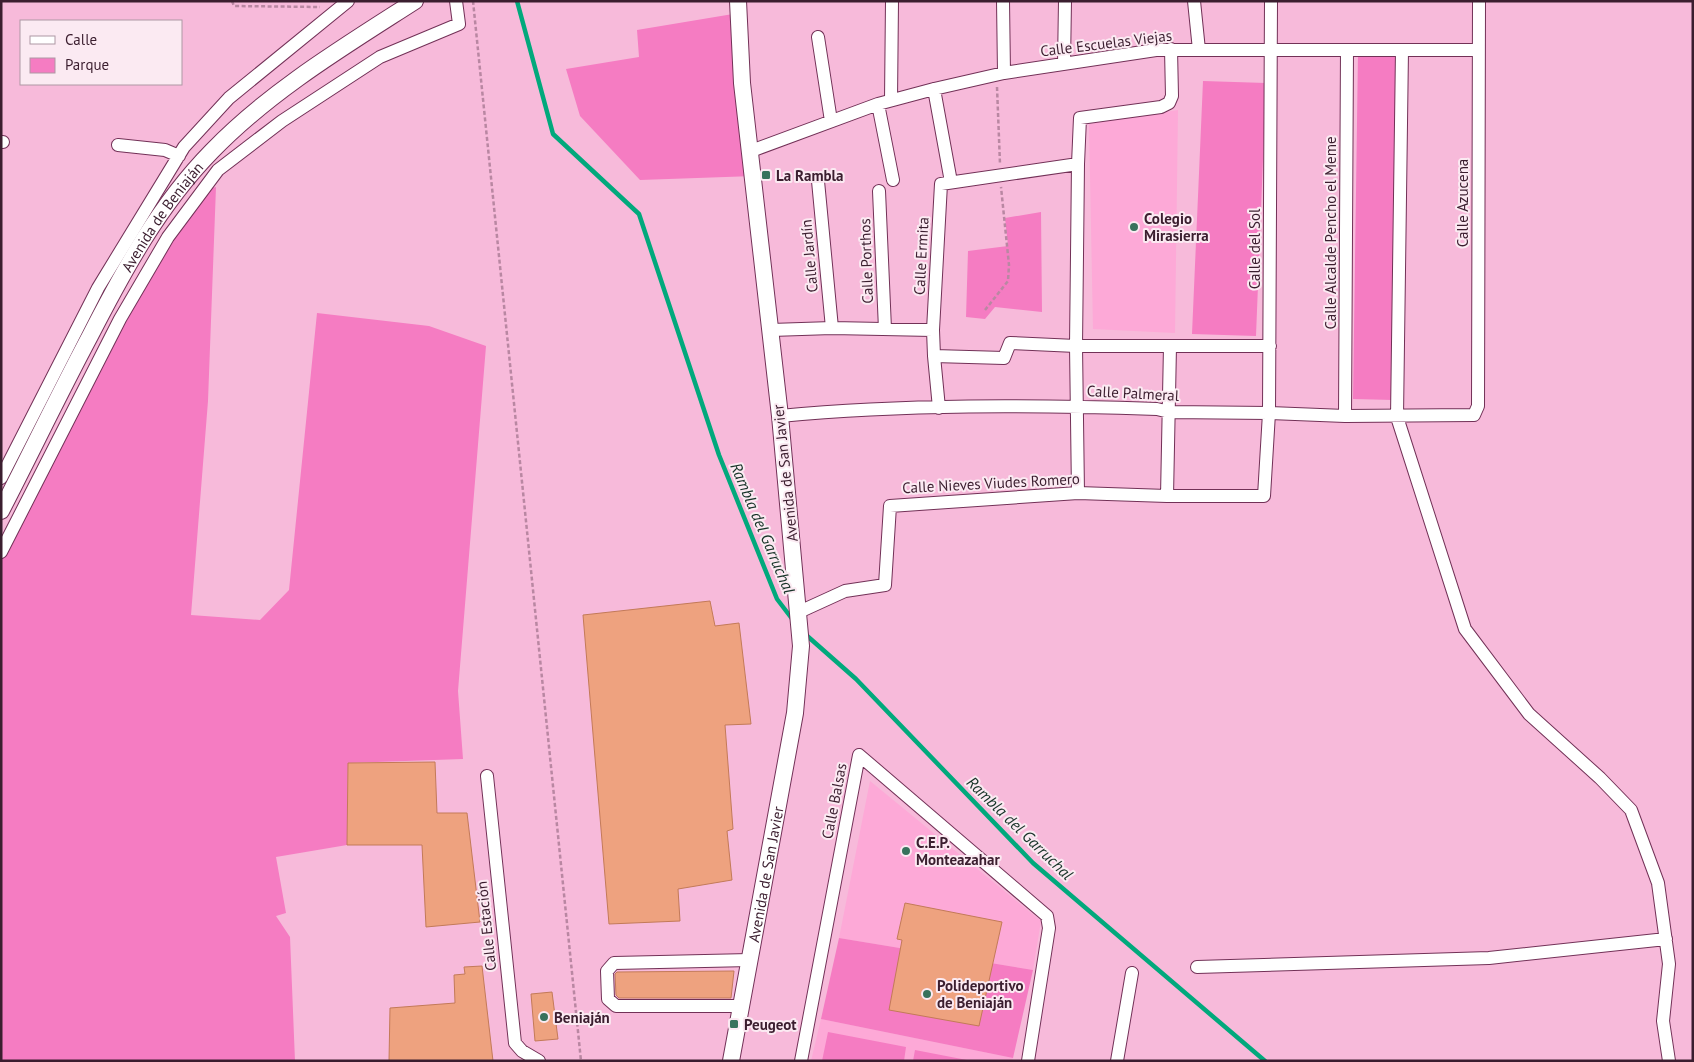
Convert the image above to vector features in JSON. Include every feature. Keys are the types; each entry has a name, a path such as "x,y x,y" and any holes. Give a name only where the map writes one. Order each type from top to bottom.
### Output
{"main road":[{"name":"Avenida de Beniaján","path":"1,511 115,287 145,236 174,194 212,151 267,102 322,62 415,1"},
{"name":"Avenida de San Javier","path":"731,1061 796,705 800,662 799,612 771,330 742,74 738,1"}],"street":[{"path":"1,478 98,288 179,156 229,98 348,1"},
{"path":"1,552 120,319 168,237 218,170 282,121 380,57 459,24 456,1"},
{"path":"891,100 892,1"},
{"path":"1000,74 1003,1"},
{"path":"1064,64 1065,1"},
{"path":"1194,1 1199,50"},
{"name":"Calle del Sol","path":"1264,496 1269,413 1270,346 1271,1"},
{"name":"Calle Azucena","path":"1478,1 1478,406"},
{"path":"818,38 832,121"},
{"path":"1078,493 1076,346 1080,118 1161,107 1169,103 1172,96 1170,49"},
{"name":"Calle Escuelas Viejas","path":"751,151 878,104 934,88 1000,74 1170,49 1478,50"},
{"name":"Calle Alcalde Pencho el Meme","path":"1345,416 1347,50"},
{"path":"1402,50 1397,417 1465,629 1530,714 1600,778 1631,810 1658,883 1669,964 1663,1021 1669,1061"},
{"name":"Calle Ermita","path":"934,88 946,183 933,330 939,408"},
{"path":"878,104 893,180"},
{"path":"118,145 165,150 179,156"},
{"path":"946,183 1078,164"},
{"name":"Calle Jardín","path":"818,180 832,328"},
{"name":"Calle Porthos","path":"879,191 885,329"},
{"path":"771,330 832,328 933,330"},
{"path":"934,356 1004,358 1010,343 1076,346 1270,346"},
{"path":"1167,496 1170,346"},
{"name":"Calle Palmeral","path":"780,416 863,408 1077,407 1157,409 1169,412 1468,417 1474,416 1478,406"},
{"name":"Calle Nieves Viudes Romero","path":"799,612 845,591 885,585 890,506 1078,493 1167,496 1264,496"},
{"name":"Calle Balsas","path":"801,1061 860,755 1043,912 1050,922 1028,1061"},
{"name":"Calle Estación","path":"487,776 515,1043 539,1061"},
{"path":"1197,967 1489,958 1666,940"},
{"path":"741,1006 616,1006 608,999 607,971 614,963 750,960"},
{"path":"1117,1061 1132,973"}],"path":[{"path":"232,1 234,6 325,7"},
{"path":"473,1 582,1061"},
{"path":"985,310 1008,281 1009,265 1000,175 1000,74"}],"shaded area":[{"name":"Colegio Mirasierra","path":"1178,110 1175,333 1093,329 1089,124"},
{"name":"C.E.P. Monteazahar","path":"870,781 1041,921 1033,970 839,938"},
{"path":"821,1019 1013,1058 1012,1061 811,1061"}],"green space":[{"path":"739,13 754,176 640,180 580,116 566,69 639,57 637,30"},
{"path":"1358,53 1398,53 1393,400 1353,399"},
{"path":"1203,81 1266,83 1256,336 1192,334"},
{"path":"216,187 208,401 191,615 260,620 289,590 317,313 429,326 486,346 458,691 463,759 348,763 347,845 276,857 286,913 276,916 290,937 295,1061 1,1061 1,552 120,319 202,191"},
{"path":"1041,212 1042,312 995,307 985,319 966,317 968,251 1008,246 1005,218"},
{"name":"Polideportivo de Beniaján","path":"839,938 1033,970 1013,1058 821,1019"},
{"path":"828,1032 906,1047 904,1061 822,1061"},
{"path":"915,1050 972,1061 913,1061"}],"building":[{"path":"710,601 715,626 739,623 751,724 725,725 733,829 727,831 732,880 678,889 680,921 609,924 583,615"},
{"path":"435,762 437,813 467,813 480,922 426,927 422,845 347,845 348,763"},
{"path":"905,903 1002,922 979,1026 889,1010 902,940 897,939"},
{"path":"482,966 493,1061 389,1061 390,1008 455,1003 454,975 465,974 464,967"},
{"path":"734,971 731,998 619,998 616,995 615,974 617,972"},
{"name":"Beniaján","path":"552,992 558,1039 535,1041 531,994"}],"waterway":[{"name":"Rambla del Garruchal","path":"517,1 553,134 639,214 719,455 777,599 793,620"},
{"name":"Rambla del Garruchal","path":"805,634 856,679 1033,863 1265,1061"}],"place":[{"name":"La Rambla","path":"766,175"},
{"name":"Colegio Mirasierra","path":"1134,227"},
{"name":"C.E.P. Monteazahar","path":"906,851"},
{"name":"Polideportivo de Beniaján","path":"927,994"},
{"name":"Beniaján","path":"544,1017"},
{"name":"Peugeot","path":"734,1024"}]}
